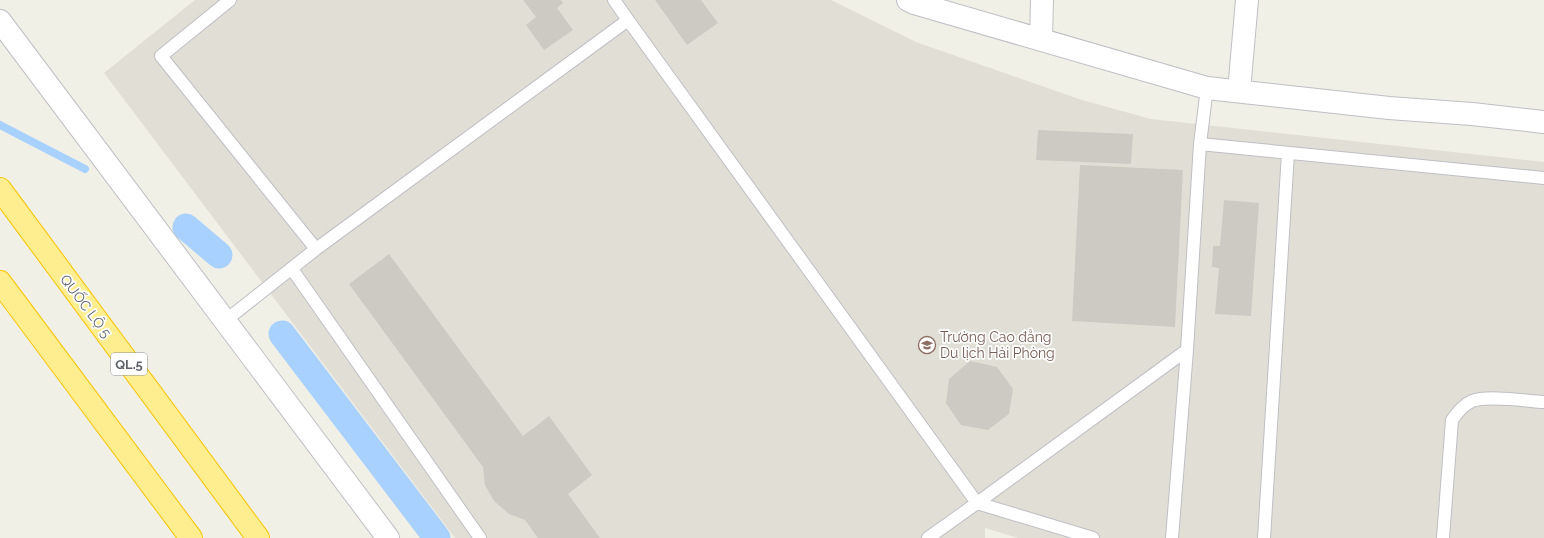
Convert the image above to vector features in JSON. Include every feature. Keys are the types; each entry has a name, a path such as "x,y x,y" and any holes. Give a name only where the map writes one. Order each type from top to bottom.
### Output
{"highway":[{"name":"QUỐC LỘ 5","path":"0,189 258,538"},
{"path":"0,282 191,538"}],"street":[{"path":"908,0 1207,88 1390,108 1472,114 1544,122"},
{"path":"1040,39 1042,0"},
{"path":"1239,91 1247,0"},
{"path":"0,21 388,538"}],"lane":[{"path":"230,0 161,56 316,249"},
{"path":"614,0 977,503 1093,538"},
{"path":"225,321 316,249 628,20"},
{"path":"1172,538 1187,350 1200,144 1207,88"},
{"path":"1200,144 1544,178"},
{"path":"1264,538 1288,153"},
{"path":"292,268 480,538"},
{"path":"928,538 1187,350"},
{"path":"1443,538 1452,420 1461,408 1481,398 1544,402"}],"shaded area":[{"name":"Trường Cao đẳng Du lịch Hải Phòng","path":"195,0 831,0 916,42 1082,100 1151,119 1544,162 1544,538 1018,538 985,528 985,538 455,538 104,73"}],"building":[{"path":"523,0 561,0 563,3 557,8 573,30 544,50 526,25 536,17"},
{"path":"655,0 701,0 718,23 687,45"},
{"path":"1038,130 1133,134 1131,164 1036,160"},
{"path":"1080,165 1183,170 1175,327 1072,321"},
{"path":"1224,200 1259,203 1251,316 1215,314 1219,268 1212,267 1213,246 1220,246"},
{"path":"389,254 523,436 549,416 592,475 568,494 600,538 538,538 525,520 509,514 494,501 485,485 483,467 349,284"},
{"path":"970,361 997,367 1013,389 1009,414 988,430 961,425 946,403 949,379"}],"waterway":[{"path":"0,125 85,169"},
{"path":"186,227 219,255"},
{"path":"282,334 437,538"}],"place":[{"name":"Trường Cao đẳng Du lịch Hải Phòng","path":"927,345"}]}
